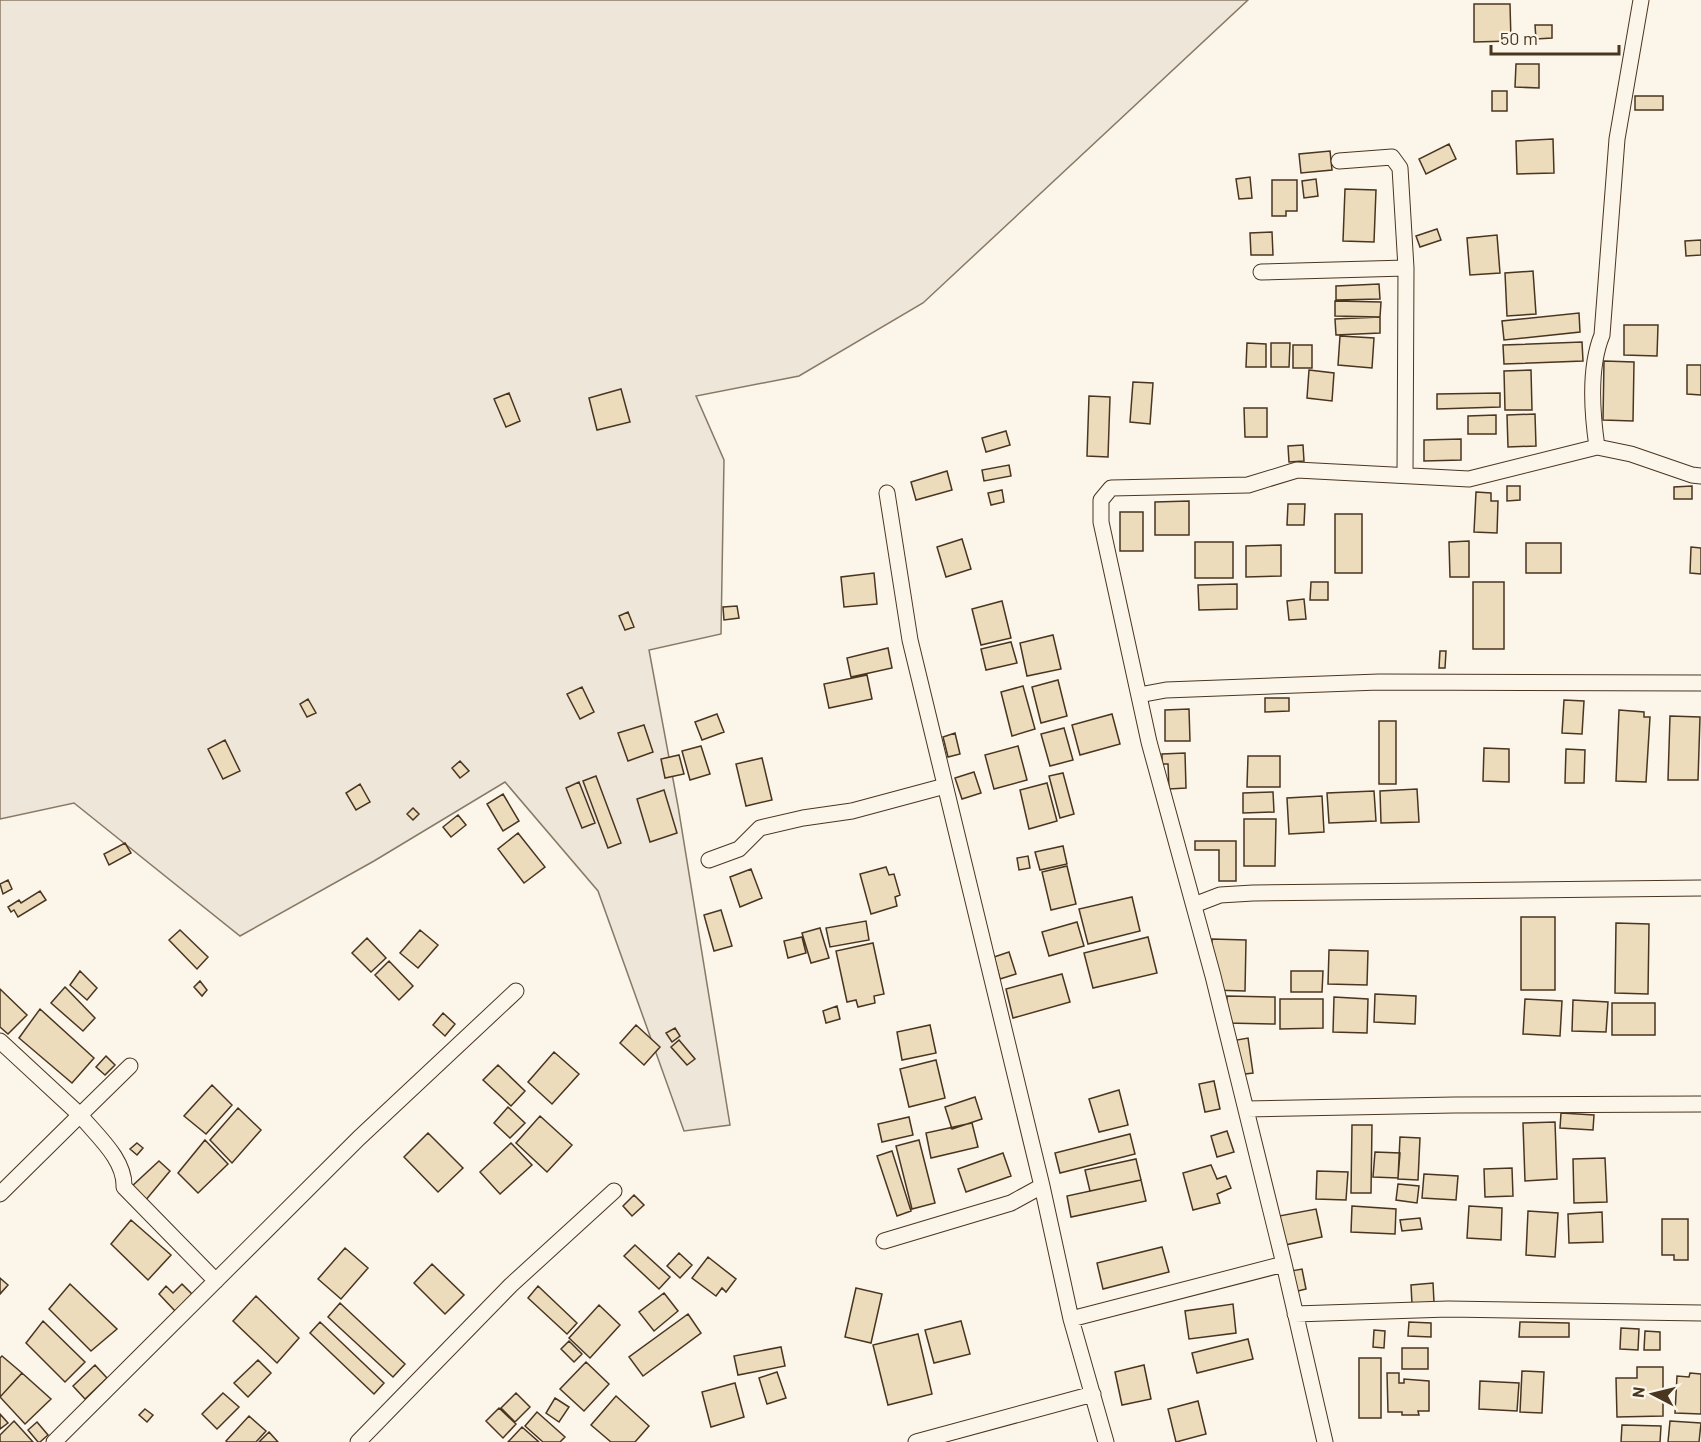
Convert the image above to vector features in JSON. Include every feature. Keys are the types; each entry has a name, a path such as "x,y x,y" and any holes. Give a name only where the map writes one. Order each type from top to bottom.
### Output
{"street":[{"path":"1598,447 1593,413 1596,350 1602,335 1617,139 1641,0"},
{"path":"1339,161 1392,157 1400,168 1406,268 1405,475"},
{"path":"1261,272 1406,268"},
{"path":"1324,1442 1246,1109 1138,695 1101,522 1101,500 1112,488 1248,485 1297,470 1469,479 1598,447 1631,454 1701,476"},
{"path":"887,494 910,640 1042,1186 1071,1318 1106,1442"},
{"path":"1138,695 1166,690 1379,682 1701,683"},
{"path":"709,860 740,849 760,828 802,818 852,811 945,786"},
{"path":"1194,905 1220,895 1253,893 1701,888"},
{"path":"54,1442 359,1138 516,991"},
{"path":"0,1041 80,1115 121,1166 124,1188 216,1281"},
{"path":"0,1194 130,1066"},
{"path":"1246,1109 1701,1104"},
{"path":"884,1241 1011,1203 1042,1186"},
{"path":"358,1442 511,1285 614,1191"},
{"path":"1071,1318 1284,1264"},
{"path":"1295,1314 1448,1309 1701,1312"},
{"path":"916,1442 1093,1394"}],"shaded area":[{"path":"0,0 1248,0 923,303 799,376 696,396 724,460 721,634 649,650 678,806 730,1125 684,1131 598,891 505,782 374,861 240,936 74,803 0,819"}],"building":[{"path":"1474,4 1510,4 1511,41 1474,42"},
{"path":"1535,25 1552,25 1552,38 1536,39"},
{"path":"1516,64 1539,64 1539,88 1515,87"},
{"path":"1492,91 1507,91 1507,111 1492,111"},
{"path":"1635,96 1663,96 1663,110 1635,110"},
{"path":"1553,139 1554,173 1517,174 1516,141"},
{"path":"1449,144 1456,159 1426,174 1419,159"},
{"path":"1330,151 1332,170 1301,173 1299,154"},
{"path":"1250,177 1252,198 1239,199 1236,179"},
{"path":"1316,179 1318,196 1304,198 1302,181"},
{"path":"1272,180 1297,180 1297,211 1286,211 1286,216 1272,216"},
{"path":"1345,189 1376,190 1374,242 1343,241"},
{"path":"1437,229 1441,240 1420,247 1416,236"},
{"path":"1272,232 1273,255 1251,255 1250,233"},
{"path":"1497,235 1500,273 1470,275 1467,238"},
{"path":"1701,240 1701,255 1686,256 1685,241"},
{"path":"1533,271 1536,314 1507,316 1505,273"},
{"path":"1379,284 1380,299 1336,300 1336,286"},
{"path":"1335,301 1381,302 1380,317 1335,316"},
{"path":"1579,313 1580,332 1504,340 1502,321"},
{"path":"1380,317 1380,333 1336,335 1335,319"},
{"path":"1624,325 1658,325 1657,356 1624,355"},
{"path":"1340,336 1374,338 1372,368 1338,365"},
{"path":"1582,342 1583,361 1504,364 1503,345"},
{"path":"1247,343 1266,344 1266,367 1246,367"},
{"path":"1271,343 1290,343 1289,367 1271,367"},
{"path":"1293,345 1312,345 1312,368 1293,368"},
{"path":"1604,361 1634,362 1633,421 1603,420"},
{"path":"1687,365 1701,365 1701,395 1687,394"},
{"path":"1309,370 1334,373 1332,401 1307,398"},
{"path":"1531,370 1532,410 1505,410 1504,371"},
{"path":"1133,382 1153,383 1150,424 1130,422"},
{"path":"621,389 630,422 597,430 589,398"},
{"path":"509,393 520,421 506,427 494,399"},
{"path":"1500,393 1500,407 1437,409 1437,394"},
{"path":"1089,396 1110,397 1108,457 1087,456"},
{"path":"1244,408 1267,408 1267,437 1245,437"},
{"path":"1535,414 1536,446 1508,447 1507,415"},
{"path":"1496,415 1496,434 1468,434 1468,416"},
{"path":"1006,431 1010,445 986,452 982,438"},
{"path":"1461,439 1461,460 1424,461 1424,440"},
{"path":"1303,445 1304,461 1289,462 1288,446"},
{"path":"1009,465 1011,476 984,481 982,470"},
{"path":"947,471 952,490 916,500 911,482"},
{"path":"1507,486 1520,486 1520,500 1507,501"},
{"path":"1692,486 1692,499 1674,499 1674,487"},
{"path":"1002,490 1004,502 991,505 988,493"},
{"path":"1476,492 1491,493 1491,501 1498,501 1497,533 1474,532"},
{"path":"1189,501 1189,535 1155,535 1155,502"},
{"path":"1288,504 1305,504 1304,525 1287,525"},
{"path":"1120,512 1143,512 1143,551 1120,551"},
{"path":"1335,514 1362,514 1362,573 1335,573"},
{"path":"962,539 971,569 946,577 937,547"},
{"path":"1469,541 1469,577 1450,577 1449,542"},
{"path":"1195,542 1233,542 1233,578 1195,578"},
{"path":"1526,543 1561,543 1561,573 1526,573"},
{"path":"1281,545 1281,576 1246,577 1246,546"},
{"path":"1691,547 1701,548 1701,574 1690,573"},
{"path":"874,573 877,604 844,607 841,577"},
{"path":"1311,582 1328,582 1328,600 1310,600"},
{"path":"1473,582 1504,582 1504,649 1473,649"},
{"path":"1237,584 1237,609 1199,610 1198,585"},
{"path":"1304,599 1306,619 1289,620 1287,601"},
{"path":"1002,601 1011,638 981,645 972,609"},
{"path":"737,606 739,618 724,620 723,607"},
{"path":"628,612 634,627 625,630 619,616"},
{"path":"1053,635 1061,669 1027,676 1020,643"},
{"path":"1011,642 1017,663 986,670 981,649"},
{"path":"888,648 892,668 851,677 847,658"},
{"path":"1440,651 1446,651 1445,668 1439,668"},
{"path":"867,675 872,699 829,708 824,684"},
{"path":"1058,680 1067,716 1041,723 1032,687"},
{"path":"1023,686 1035,729 1012,736 1001,692"},
{"path":"582,687 594,712 580,719 567,694"},
{"path":"1265,698 1289,698 1289,711 1265,712"},
{"path":"308,699 316,713 307,717 300,704"},
{"path":"1564,700 1584,701 1582,734 1562,733"},
{"path":"1189,709 1190,741 1165,741 1165,710"},
{"path":"1619,710 1644,712 1644,717 1650,717 1646,782 1616,781"},
{"path":"717,714 724,732 702,740 695,722"},
{"path":"1112,714 1120,744 1080,755 1072,725"},
{"path":"1670,716 1700,717 1698,780 1668,780"},
{"path":"1379,721 1396,721 1396,784 1379,784"},
{"path":"644,725 653,752 628,761 618,733"},
{"path":"1064,728 1073,760 1050,766 1041,734"},
{"path":"955,733 960,754 948,757 943,737"},
{"path":"225,740 240,771 223,779 208,749"},
{"path":"701,746 710,774 690,780 682,751"},
{"path":"1018,746 1027,780 994,789 985,755"},
{"path":"1484,748 1509,749 1509,782 1483,781"},
{"path":"1566,749 1585,750 1584,783 1565,783"},
{"path":"1185,753 1186,788 1169,789 1168,764 1162,764 1162,754"},
{"path":"679,755 684,774 665,778 661,759"},
{"path":"1248,756 1280,756 1280,787 1247,787"},
{"path":"762,758 772,800 746,806 736,764"},
{"path":"460,761 469,771 460,778 452,768"},
{"path":"974,772 981,793 962,799 955,778"},
{"path":"1063,773 1074,814 1060,818 1049,776"},
{"path":"596,776 621,843 608,848 583,781"},
{"path":"579,782 595,823 582,828 566,788"},
{"path":"1047,783 1057,821 1029,829 1020,790"},
{"path":"360,784 370,802 356,810 346,793"},
{"path":"1417,789 1419,822 1381,823 1380,791"},
{"path":"664,790 677,833 650,842 637,799"},
{"path":"1374,791 1376,821 1329,823 1327,793"},
{"path":"1273,792 1274,812 1243,813 1243,793"},
{"path":"503,794 519,821 503,831 487,804"},
{"path":"1322,796 1324,832 1289,834 1287,798"},
{"path":"413,808 419,814 413,820 407,814"},
{"path":"458,815 466,825 451,837 443,827"},
{"path":"1244,819 1276,819 1275,866 1244,866"},
{"path":"518,833 545,867 524,883 498,849"},
{"path":"1195,841 1236,841 1236,881 1219,881 1219,850 1195,850"},
{"path":"125,843 131,853 109,865 104,854"},
{"path":"1063,846 1067,864 1040,870 1035,852"},
{"path":"1028,856 1030,868 1019,870 1017,858"},
{"path":"1067,866 1076,904 1051,910 1042,872"},
{"path":"886,867 889,875 894,874 900,895 895,897 897,906 871,914 860,874"},
{"path":"751,869 762,898 740,907 730,877"},
{"path":"8,880 12,889 3,894 0,884"},
{"path":"40,891 46,900 18,917 14,910 11,912 8,907 19,900 21,903"},
{"path":"1132,897 1140,931 1088,944 1079,909"},
{"path":"721,910 732,946 714,951 704,915"},
{"path":"1521,917 1555,917 1555,990 1521,990"},
{"path":"866,921 869,940 830,947 826,928"},
{"path":"1077,922 1084,946 1049,956 1042,932"},
{"path":"1616,923 1649,924 1648,994 1615,993"},
{"path":"820,928 829,958 811,963 802,933"},
{"path":"180,930 208,957 197,969 169,940"},
{"path":"420,930 438,945 418,968 400,953"},
{"path":"802,937 806,953 788,958 784,941"},
{"path":"1148,937 1157,973 1093,988 1084,953"},
{"path":"367,938 386,958 371,972 352,953"},
{"path":"1212,939 1246,940 1245,991 1211,990"},
{"path":"873,943 884,994 874,996 875,1003 858,1007 856,1000 847,1002 836,951"},
{"path":"1329,950 1368,951 1367,985 1328,984"},
{"path":"1009,952 1016,974 1000,979 994,957"},
{"path":"389,961 413,986 399,1000 375,975"},
{"path":"80,971 97,988 87,1000 70,985"},
{"path":"1291,971 1323,971 1322,992 1291,992"},
{"path":"1062,974 1070,1002 1013,1018 1006,989"},
{"path":"200,981 207,990 202,996 194,987"},
{"path":"65,987 95,1018 83,1031 51,1003"},
{"path":"0,989 27,1015 8,1034 0,1027"},
{"path":"1375,994 1416,996 1415,1024 1374,1022"},
{"path":"1227,996 1275,997 1275,1024 1226,1023"},
{"path":"1334,997 1368,999 1367,1033 1333,1032"},
{"path":"1280,999 1323,999 1323,1028 1280,1029"},
{"path":"1525,999 1562,1001 1560,1036 1523,1034"},
{"path":"1573,1000 1608,1002 1606,1032 1572,1031"},
{"path":"1612,1003 1655,1003 1655,1035 1612,1035"},
{"path":"837,1006 840,1019 826,1023 823,1011"},
{"path":"40,1009 94,1058 72,1083 19,1038"},
{"path":"443,1013 455,1024 445,1036 433,1025"},
{"path":"636,1025 660,1047 644,1065 620,1043"},
{"path":"930,1025 936,1053 902,1060 897,1032"},
{"path":"675,1028 680,1036 672,1042 666,1033"},
{"path":"1248,1038 1253,1073 1237,1075 1231,1041"},
{"path":"679,1040 695,1059 687,1065 671,1047"},
{"path":"554,1052 579,1074 552,1104 528,1082"},
{"path":"106,1056 115,1065 105,1075 96,1067"},
{"path":"936,1060 945,1098 909,1107 900,1069"},
{"path":"498,1065 525,1091 511,1106 483,1080"},
{"path":"1214,1081 1220,1109 1205,1112 1199,1084"},
{"path":"212,1085 232,1105 206,1134 184,1116"},
{"path":"1119,1090 1128,1125 1099,1132 1089,1099"},
{"path":"975,1097 982,1119 952,1129 945,1107"},
{"path":"508,1107 525,1123 510,1138 494,1123"},
{"path":"238,1108 261,1130 232,1163 210,1140"},
{"path":"1561,1113 1594,1115 1593,1130 1560,1128"},
{"path":"540,1116 572,1145 547,1172 516,1143"},
{"path":"909,1117 913,1135 882,1142 878,1124"},
{"path":"1555,1122 1557,1179 1525,1181 1523,1123"},
{"path":"972,1123 978,1147 931,1158 926,1133"},
{"path":"1352,1125 1372,1125 1371,1193 1351,1193"},
{"path":"1227,1131 1234,1152 1217,1157 1211,1136"},
{"path":"428,1133 463,1168 438,1192 404,1157"},
{"path":"1130,1134 1135,1154 1060,1173 1055,1153"},
{"path":"1400,1137 1420,1138 1418,1180 1398,1179"},
{"path":"205,1140 228,1164 198,1193 178,1173"},
{"path":"919,1140 935,1203 912,1209 896,1146"},
{"path":"137,1143 143,1148 137,1155 130,1149"},
{"path":"511,1143 532,1165 500,1194 480,1172"},
{"path":"892,1151 911,1211 897,1216 877,1156"},
{"path":"1375,1152 1400,1153 1398,1178 1373,1177"},
{"path":"1003,1153 1011,1176 966,1192 958,1169"},
{"path":"1605,1158 1607,1202 1574,1203 1573,1159"},
{"path":"1136,1159 1141,1180 1090,1191 1085,1170"},
{"path":"159,1161 170,1171 145,1201 130,1188"},
{"path":"1211,1165 1217,1179 1226,1176 1231,1188 1217,1194 1220,1203 1193,1210 1183,1173"},
{"path":"1512,1168 1513,1196 1485,1197 1484,1169"},
{"path":"1317,1171 1348,1172 1346,1200 1316,1199"},
{"path":"1424,1174 1458,1176 1456,1200 1422,1198"},
{"path":"1141,1180 1146,1201 1071,1217 1067,1196"},
{"path":"1398,1184 1419,1186 1417,1203 1396,1200"},
{"path":"634,1195 644,1205 632,1216 623,1206"},
{"path":"1352,1206 1396,1209 1395,1234 1351,1232"},
{"path":"1469,1206 1502,1208 1501,1240 1467,1238"},
{"path":"1316,1209 1322,1237 1285,1245 1279,1216"},
{"path":"1528,1211 1558,1213 1555,1257 1526,1255"},
{"path":"1602,1212 1603,1242 1569,1243 1568,1214"},
{"path":"1420,1218 1422,1229 1402,1231 1400,1220"},
{"path":"1662,1219 1688,1219 1688,1260 1674,1260 1674,1255 1662,1255"},
{"path":"131,1220 171,1255 148,1280 111,1244"},
{"path":"635,1245 670,1277 659,1289 624,1256"},
{"path":"1162,1247 1169,1272 1103,1289 1097,1263"},
{"path":"345,1248 368,1268 341,1299 318,1279"},
{"path":"679,1253 692,1265 680,1278 667,1266"},
{"path":"708,1257 736,1279 726,1292 722,1288 716,1296 692,1278"},
{"path":"432,1264 464,1295 445,1314 414,1283"},
{"path":"1302,1269 1306,1289 1294,1292 1291,1271"},
{"path":"0,1278 8,1285 0,1294"},
{"path":"1433,1283 1434,1302 1412,1304 1411,1285"},
{"path":"70,1284 117,1329 91,1351 49,1309"},
{"path":"182,1284 194,1296 176,1312 159,1294 166,1286 173,1293"},
{"path":"538,1286 577,1323 567,1334 528,1298"},
{"path":"856,1288 882,1294 871,1343 845,1337"},
{"path":"664,1293 678,1311 654,1331 639,1312"},
{"path":"256,1296 299,1338 277,1363 233,1321"},
{"path":"340,1303 405,1364 393,1377 328,1317"},
{"path":"1233,1304 1236,1333 1189,1339 1185,1311"},
{"path":"599,1305 620,1325 590,1358 569,1338"},
{"path":"688,1314 701,1333 643,1376 629,1357"},
{"path":"43,1321 85,1362 65,1382 26,1343"},
{"path":"961,1321 970,1354 934,1363 925,1330"},
{"path":"320,1322 384,1383 374,1394 310,1333"},
{"path":"1409,1322 1431,1323 1431,1337 1408,1336"},
{"path":"1520,1322 1569,1323 1569,1337 1519,1337"},
{"path":"1621,1328 1639,1329 1638,1350 1620,1349"},
{"path":"1374,1330 1385,1331 1384,1348 1373,1347"},
{"path":"1645,1331 1660,1332 1660,1350 1644,1350"},
{"path":"918,1334 932,1394 888,1405 873,1345"},
{"path":"1248,1339 1253,1359 1197,1373 1192,1353"},
{"path":"569,1341 582,1354 574,1362 561,1349"},
{"path":"781,1347 785,1366 738,1375 734,1356"},
{"path":"1402,1348 1428,1348 1428,1369 1402,1369"},
{"path":"2,1356 22,1373 0,1397 0,1358"},
{"path":"1359,1358 1381,1358 1381,1418 1359,1418"},
{"path":"258,1360 271,1373 248,1397 234,1383"},
{"path":"586,1362 609,1384 584,1411 560,1389"},
{"path":"95,1365 107,1378 85,1399 73,1386"},
{"path":"1144,1365 1151,1399 1122,1405 1115,1372"},
{"path":"1637,1367 1663,1367 1663,1416 1617,1417 1616,1378 1637,1378"},
{"path":"1522,1371 1544,1372 1542,1413 1520,1412"},
{"path":"777,1372 786,1398 767,1404 759,1378"},
{"path":"22,1373 51,1399 25,1424 0,1397"},
{"path":"1387,1373 1399,1373 1399,1383 1404,1383 1404,1379 1429,1381 1429,1411 1418,1411 1419,1415 1388,1412"},
{"path":"1690,1373 1701,1374 1701,1414 1675,1413 1677,1376 1689,1377"},
{"path":"1480,1381 1519,1383 1517,1411 1479,1409"},
{"path":"735,1383 744,1417 711,1427 702,1392"},
{"path":"223,1393 239,1407 217,1429 202,1414"},
{"path":"516,1393 530,1407 515,1422 501,1408"},
{"path":"616,1396 649,1426 635,1442 611,1442 591,1425"},
{"path":"555,1398 569,1407 559,1422 546,1413"},
{"path":"1198,1401 1206,1434 1176,1442 1168,1409"},
{"path":"499,1408 516,1424 503,1438 486,1421"},
{"path":"145,1409 153,1415 147,1422 139,1415"},
{"path":"537,1412 565,1437 560,1442 543,1442 525,1426"},
{"path":"0,1414 8,1423 0,1429"},
{"path":"249,1416 266,1431 256,1442 227,1442 226,1441"},
{"path":"14,1421 33,1442 0,1442 0,1435"},
{"path":"1670,1421 1701,1423 1699,1442 1668,1442"},
{"path":"37,1422 48,1435 40,1442 28,1430"},
{"path":"1622,1425 1661,1426 1660,1442 1621,1442"},
{"path":"522,1427 539,1442 508,1442"},
{"path":"269,1432 278,1442 259,1442"}]}
